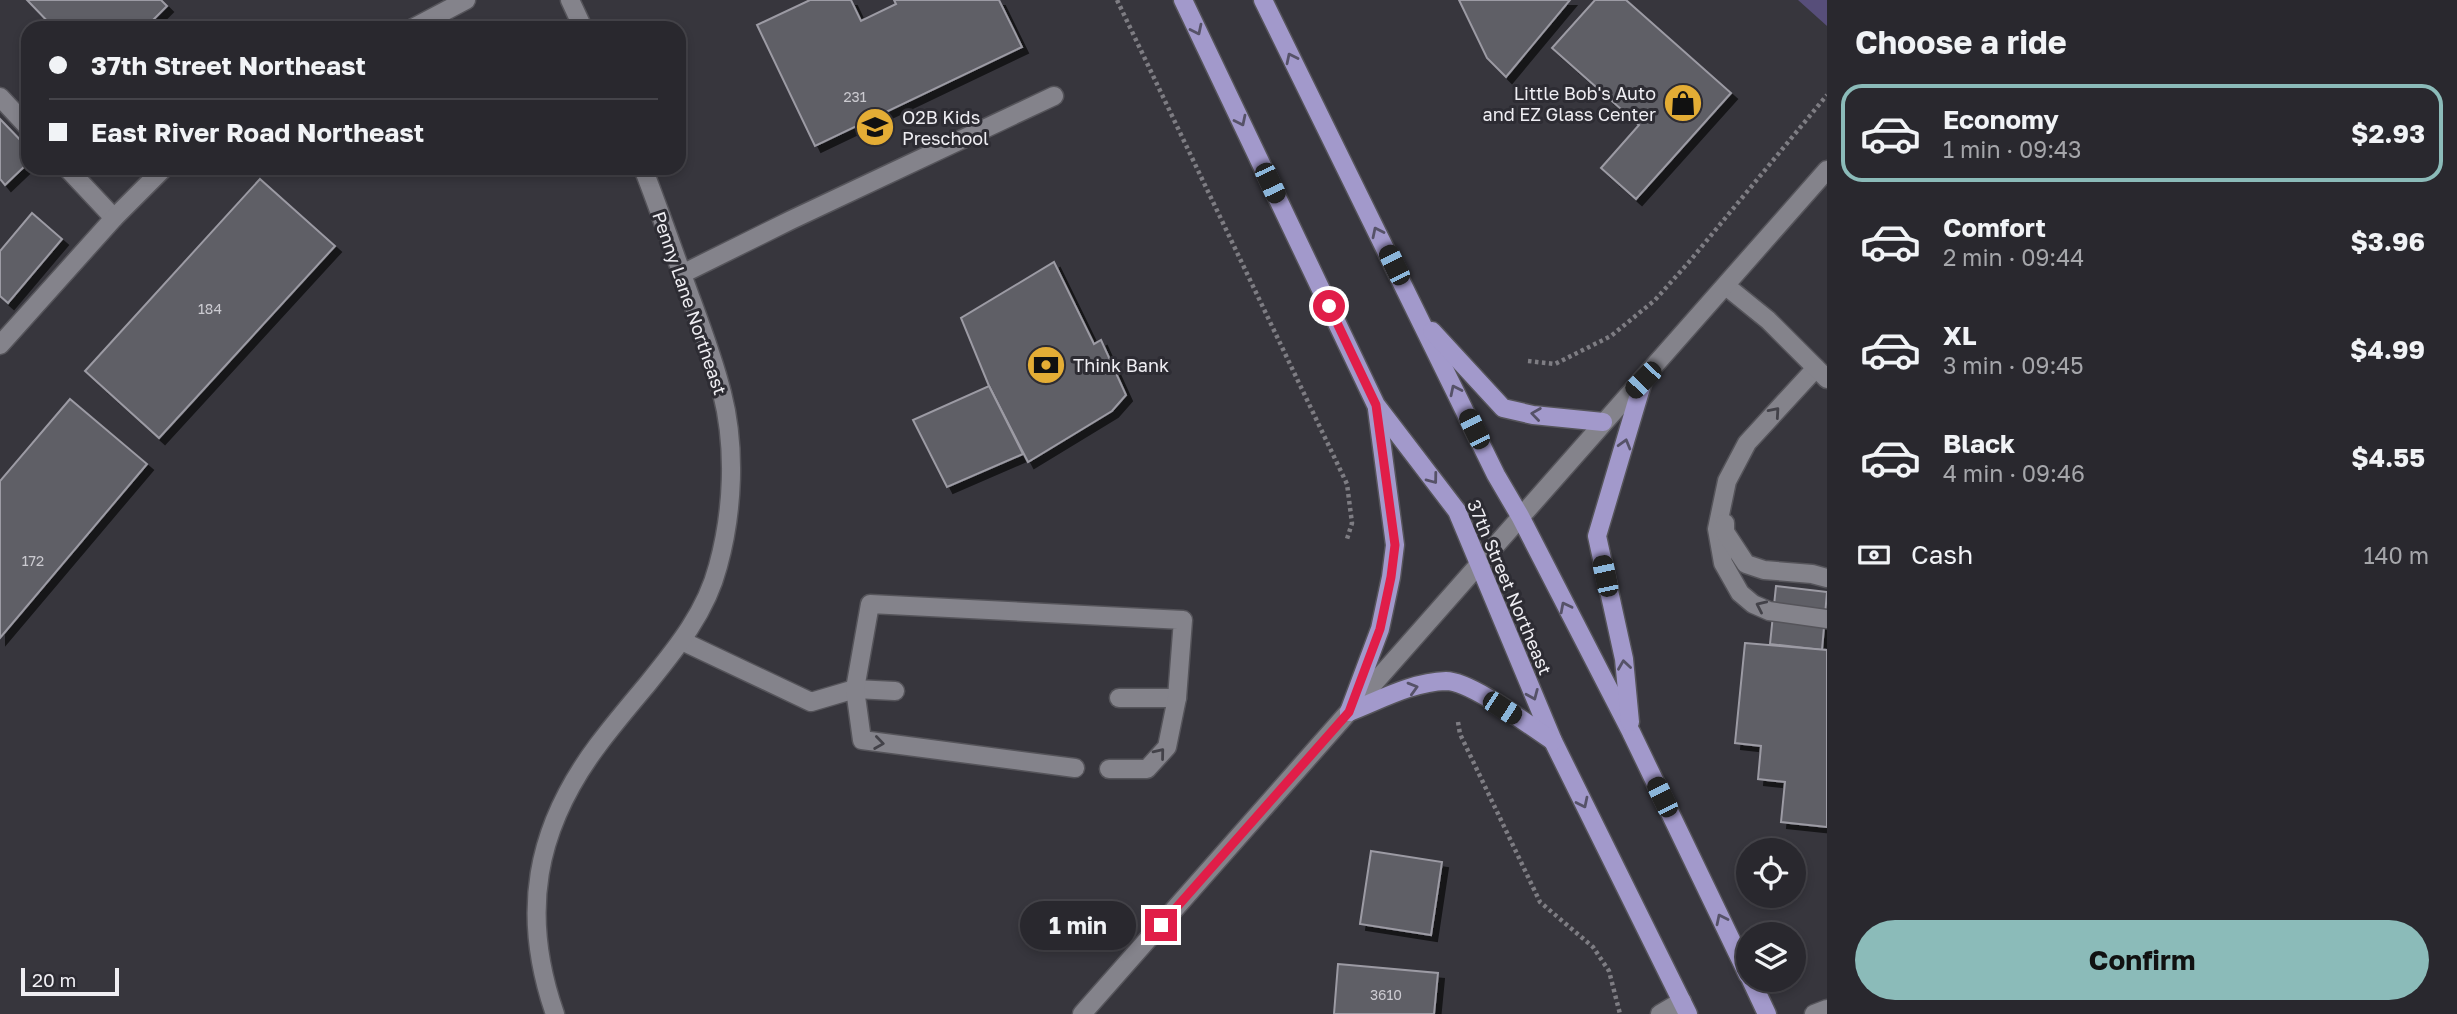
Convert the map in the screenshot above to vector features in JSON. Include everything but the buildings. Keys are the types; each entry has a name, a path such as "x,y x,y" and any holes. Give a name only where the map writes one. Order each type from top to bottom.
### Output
{"main road":[{"name":"37th Street Northeast","path":"1183,0 1376,405 1457,511 1553,741 1685,1007"},
{"name":"37th Street Northeast","path":"1263,0 1496,475 1520,516 1631,732 1736,950"},
{"path":"1419,315 1503,408 1533,415 1603,422"},
{"path":"1631,732 1624,659 1597,536 1643,380"},
{"path":"1349,712 1380,629 1395,545 1376,405"},
{"path":"1349,712 1413,687 1448,681 1466,685 1553,741"},
{"path":"1757,992 1767,1014"}],"street":[{"path":"426,21 467,0"},
{"path":"570,0 580,21"},
{"path":"682,274 791,219 1054,96"},
{"path":"0,97 21,120"},
{"path":"1082,1014 1827,170"},
{"path":"74,175 114,218"},
{"path":"0,345 114,218 157,175"},
{"name":"Penny Lane Northeast","path":"555,1014 541,967 535,921 538,880 548,836 568,793 597,746 682,641 705,602 718,567 727,524 730,488 729,440 723,396 705,336 646,175"},
{"path":"1726,286 1768,320 1822,374 1747,443 1727,481 1717,529 1723,563 1740,593 1753,604 1769,611 1827,619"},
{"path":"1723,501 1725,532 1746,564 1764,570 1811,574 1827,579"},
{"path":"1074,768 862,740 855,689 870,604 1183,620 1177,698 1167,747 1147,769 1109,769"},
{"path":"682,641 811,702 855,689 895,691"},
{"path":"1119,698 1177,698"},
{"path":"1660,1014 1685,1007"},
{"path":"1814,1014 1827,1009"}],"path":[{"path":"1117,0 1347,484 1352,523 1347,539"},
{"path":"1528,361 1555,364 1611,336 1655,300 1827,94"},
{"path":"1458,722 1460,734 1541,902 1593,947 1609,971 1620,1014"}],"shaded area":[{"path":"1798,0 1827,0 1827,26"}],"place":[{"name":"Little Bob's Auto and EZ Glass Center","path":"1683,103"},
{"name":"O2B Kids Preschool","path":"875,127"},
{"name":"Think Bank","path":"1046,365"}],"route":[{"path":"1161,925 1349,712 1380,629 1395,545 1376,405 1329,306"}]}
